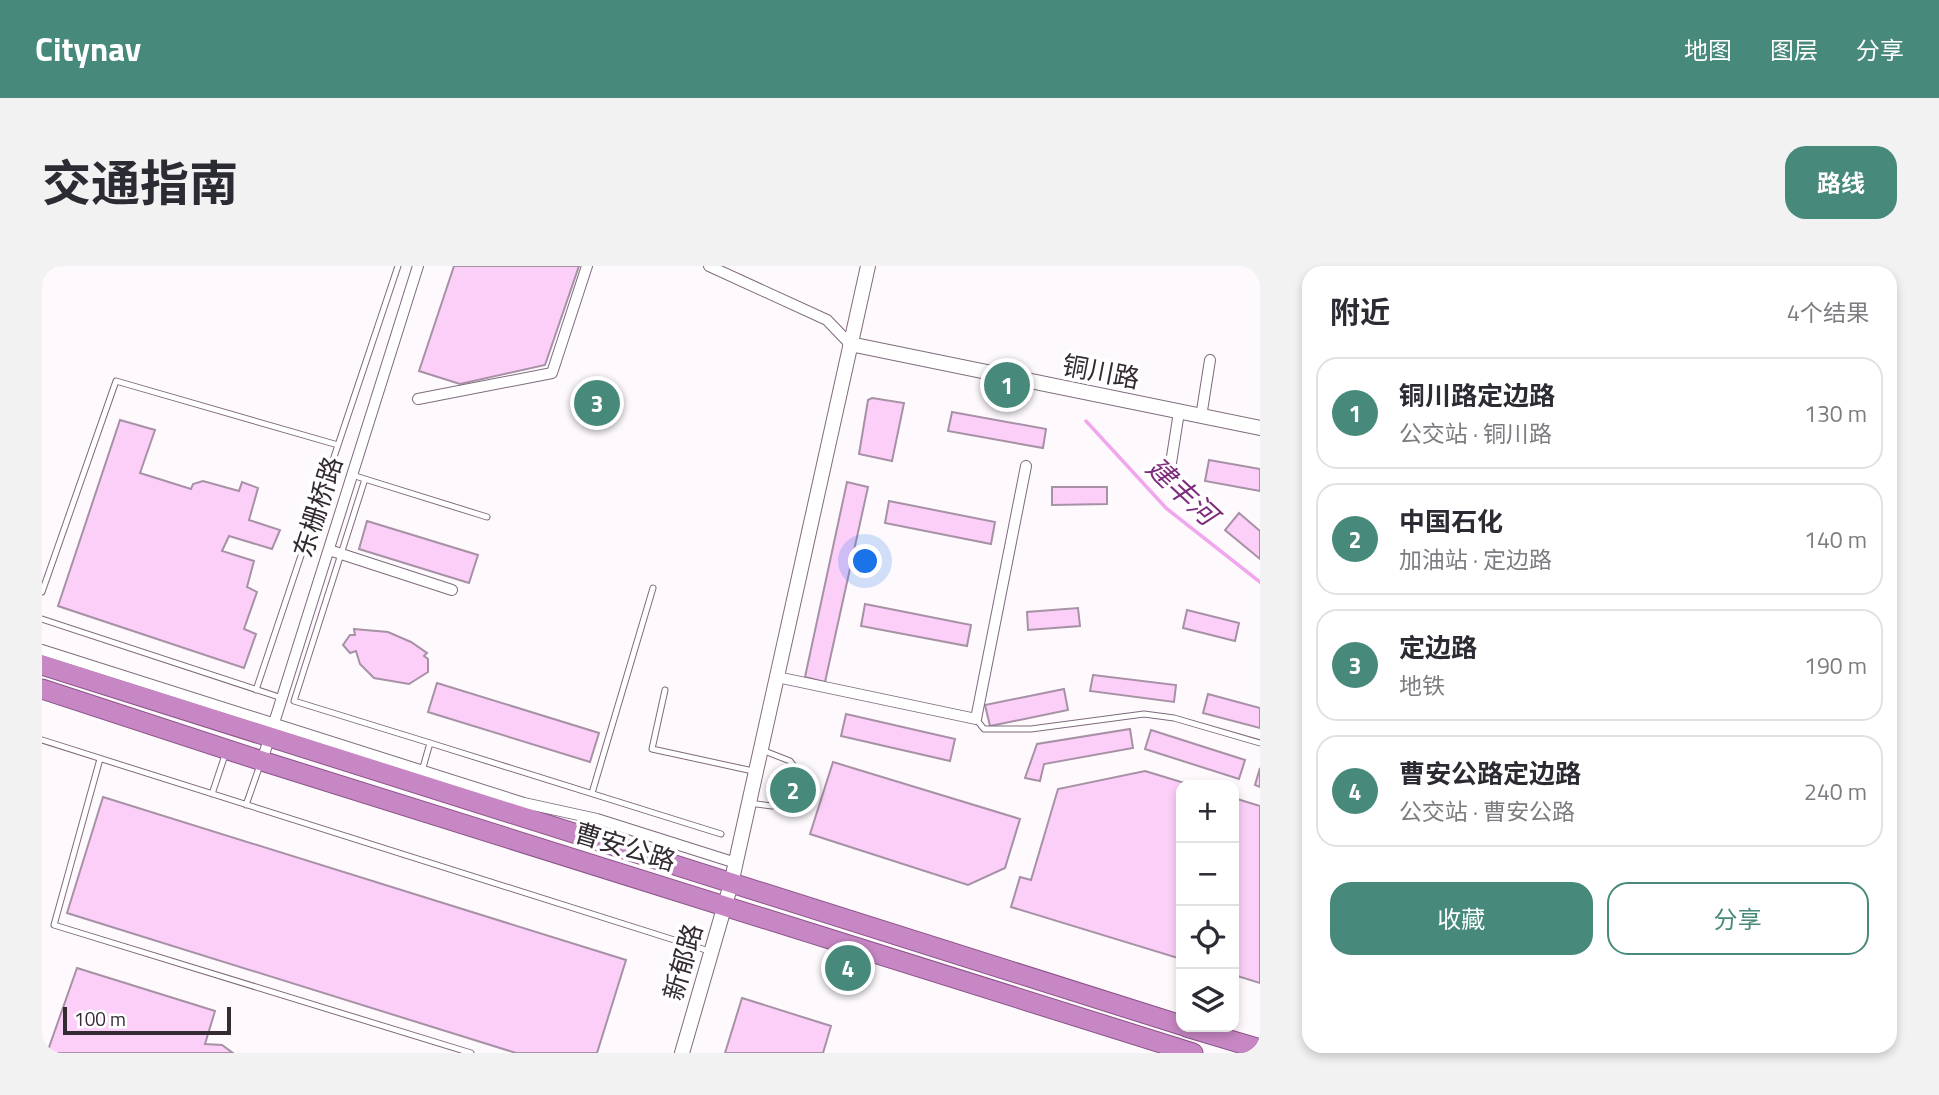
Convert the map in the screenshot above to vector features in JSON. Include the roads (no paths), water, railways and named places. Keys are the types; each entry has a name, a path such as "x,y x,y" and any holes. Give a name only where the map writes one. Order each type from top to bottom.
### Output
{"highway":[{"name":"曹安公路","path":"42,665 271,730 421,777 731,884 1176,1023"},
{"name":"曹安公路","path":"42,690 1193,1053"},
{"name":"曹安公路","path":"1204,1032 1260,1049"}],"street":[{"name":"东栅桥路","path":"262,761 418,266"},
{"path":"418,400 552,373 587,266"},
{"path":"709,266 827,320 850,344"},
{"name":"新郁路","path":"682,1053 736,863 868,266"},
{"name":"铜川路","path":"850,344 1260,428"},
{"path":"1201,417 1210,360"},
{"path":"1168,482 1179,412"},
{"path":"777,677 976,719 1026,466"},
{"path":"329,550 452,590"},
{"path":"42,650 271,730"},
{"path":"421,777 597,819 736,863"}],"lane":[{"path":"256,690 398,266"},
{"path":"42,592 116,382 338,445"},
{"path":"352,475 487,517"},
{"path":"365,479 294,701 721,834"},
{"path":"593,793 653,588"},
{"path":"42,619 282,698"},
{"path":"665,690 652,749 756,772"},
{"path":"976,719 984,729 1031,729 1144,714 1174,718 1260,743"},
{"path":"42,740 712,952"},
{"path":"421,777 430,743"},
{"path":"212,794 227,749"},
{"path":"749,803 772,806 785,803 792,791 797,770 790,761 761,750"},
{"path":"100,758 54,926 471,1053"},
{"path":"246,805 262,761"}],"waterway":[{"name":"建丰河","path":"1086,421 1166,508 1260,582"}],"place":[{"name":"铜川路定边路","path":"1007,385"},
{"name":"定边路","path":"597,403"},
{"name":"中国石化","path":"793,790"},
{"name":"曹安公路定边路","path":"848,968"}]}
